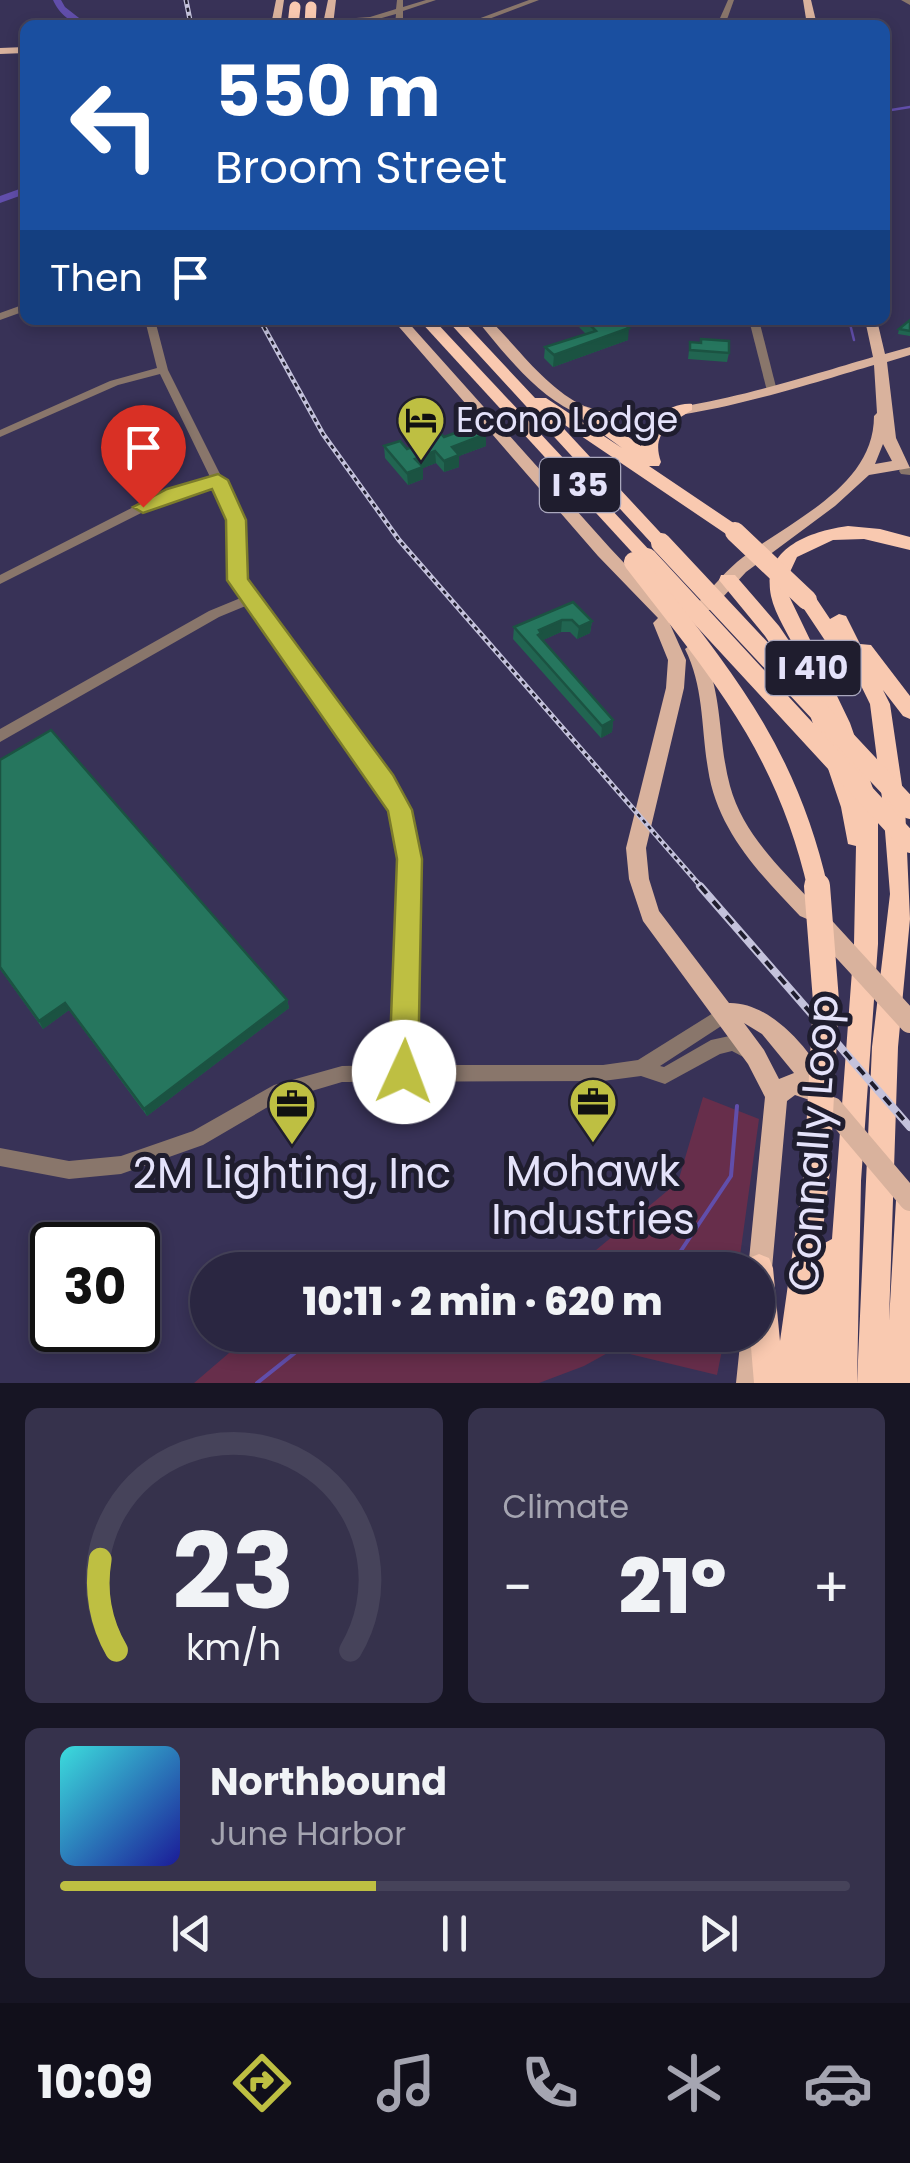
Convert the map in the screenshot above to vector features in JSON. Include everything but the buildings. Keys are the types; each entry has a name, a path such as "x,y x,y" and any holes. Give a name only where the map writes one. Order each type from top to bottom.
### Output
{"highway":[{"path":"431,325 647,555 910,791"},
{"name":"I 35","path":"458,325 647,555 910,843"},
{"path":"502,374 742,530"},
{"path":"653,462 648,444 653,429 686,408"},
{"path":"580,410 742,530 839,621 910,712"},
{"name":"I 410","path":"865,909 867,803 840,722 785,610 779,584 790,554 823,536 868,533 910,544"},
{"path":"647,555 778,763 805,826 818,882 828,962 817,1171 815,1383"},
{"name":"I 35","path":"647,555 910,808"},
{"path":"728,580 810,688 852,807 865,909"},
{"path":"813,597 876,716 886,751"},
{"path":"707,604 738,606 757,614"},
{"path":"839,621 880,704 900,894 886,1047 872,1383"},
{"name":"Connally Loop","path":"842,1383 848,1181 862,1008 865,909"},
{"path":"815,1383 862,1008"},
{"path":"789,1383 817,1171"},
{"path":"900,1383 910,1200"},
{"path":"766,1352 769,1383"}],"main road":[{"path":"248,20 329,14"},
{"path":"403,325 604,552 686,637 700,659 720,783 733,818 766,868 910,1022"},
{"path":"489,325 580,410 616,416 686,408 910,352"},
{"path":"872,325 895,458 908,471"},
{"path":"846,370 883,392"},
{"path":"859,478 881,433 883,392"},
{"path":"686,637 728,580 859,478 908,471"},
{"path":"604,552 673,633 707,694"},
{"path":"661,623 677,660 675,688 636,848 639,879 650,915 726,1013 776,1096 761,1252"},
{"path":"726,1013 752,1014 769,1024 826,1101 910,1200"},
{"path":"776,1096 792,1084 805,1084 826,1101"},
{"path":"749,1383 752,1352"}],"street":[{"path":"399,20 400,0"},
{"path":"329,14 362,20 433,0"},
{"path":"480,20 536,0"},
{"path":"151,325 163,370 236,520 235,574 384,782 405,826 410,859 404,1072"},
{"path":"755,325 770,387"},
{"path":"0,434 114,383 163,370"},
{"path":"0,580 163,497 218,480"},
{"path":"0,736 214,614 250,598"},
{"path":"0,1157 69,1170 122,1165 173,1150 296,1085 342,1074 603,1073 641,1068 726,1013"},
{"path":"641,1068 665,1076 717,1046 734,1043 756,1057"}],"shaded area":[{"path":"703,1097 759,1119 741,1252 594,1252 678,1182"},
{"path":"230,1352 609,1352 539,1383 194,1383"},
{"path":"621,1352 722,1352 717,1375"}],"waterway":[{"path":"57,0 77,20"},
{"path":"890,110 910,107"},
{"path":"0,200 20,192"},
{"path":"850,325 854,340"},
{"path":"680,1252 731,1176 737,1106"},
{"path":"257,1383 296,1352"}],"railway":[{"path":"186,0 190,20"},
{"path":"263,325 323,434 399,540 703,889"},
{"path":"700,886 910,1127"}],"place":[{"name":"Econo Lodge","path":"421,462"},
{"name":"Mohawk Industries","path":"593,1144"},
{"name":"2M Lighting, Inc","path":"292,1146"}],"route":[{"path":"143,507 218,480 236,520 237,580 384,782 400,810 410,859 404,1072"}]}
